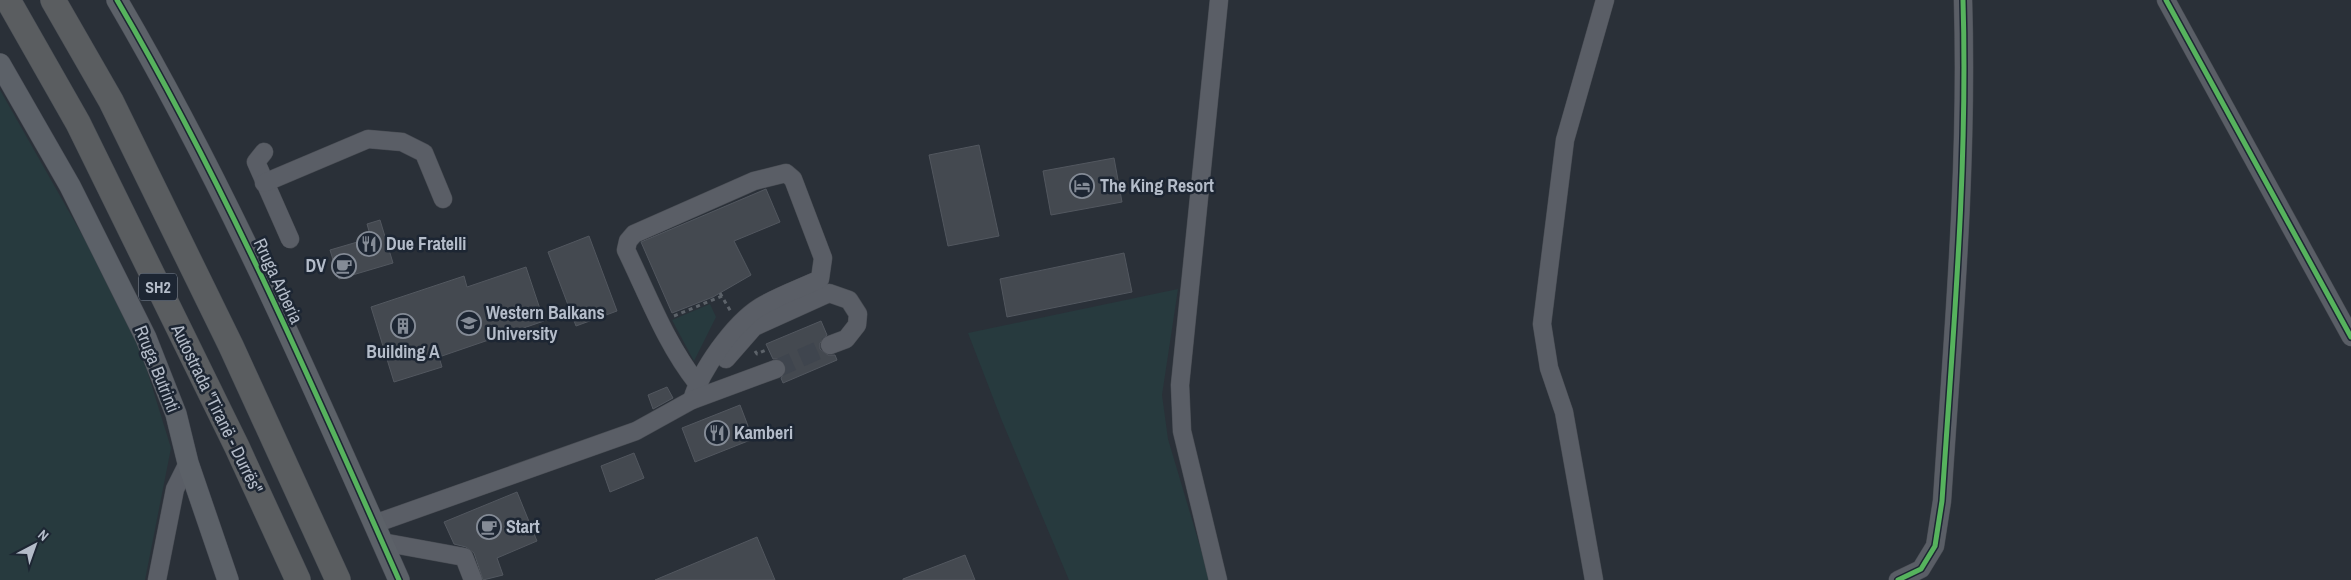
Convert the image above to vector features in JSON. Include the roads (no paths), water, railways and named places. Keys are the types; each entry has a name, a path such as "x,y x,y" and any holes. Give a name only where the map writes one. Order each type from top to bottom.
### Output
{"highway":[{"name":"Autostrada \"Tiranë - Durrës\"","path":"8,0 78,123 237,447 298,580"},
{"name":"Autostrada \"Tiranë - Durrës\"","path":"53,0 124,127 231,346 338,580"}],"main road":[{"name":"Rruga Arberia","path":"117,0 179,110 232,215 399,580"},
{"name":"Rruga Butrinti","path":"0,64 70,186 146,338 176,414 188,463 228,580"}],"street":[{"path":"1218,580 1182,430 1180,385 1219,0"},
{"path":"1594,580 1564,412 1550,368 1542,324 1565,140 1605,0"},
{"path":"1898,580 1921,569 1935,546 1942,501 1964,148 1963,0"},
{"path":"2166,0 2351,337"},
{"path":"264,184 368,139 402,142 424,153 444,199"},
{"path":"264,152 256,162 264,184 290,239"},
{"path":"786,173 793,179 823,258 820,279 760,307 734,330 694,391 626,250 628,241 634,234 754,182 786,173"},
{"path":"378,533 636,431 694,391 754,327 829,293 849,300 858,314 857,325 846,339 830,345"},
{"path":"694,391 776,369"},
{"path":"157,580 175,488 188,463"},
{"path":"378,533 464,556 474,580"}],"tunnel":[{"path":"776,369 830,345"}],"place":[{"name":"The King Resort","path":"1082,186"},
{"name":"Due Fratelli","path":"369,244"},
{"name":"DV","path":"344,266"},
{"name":"Western Balkans University","path":"469,323"},
{"name":"Building A","path":"403,326"},
{"name":"Kamberi","path":"717,433"},
{"name":"Start","path":"489,527"}]}
